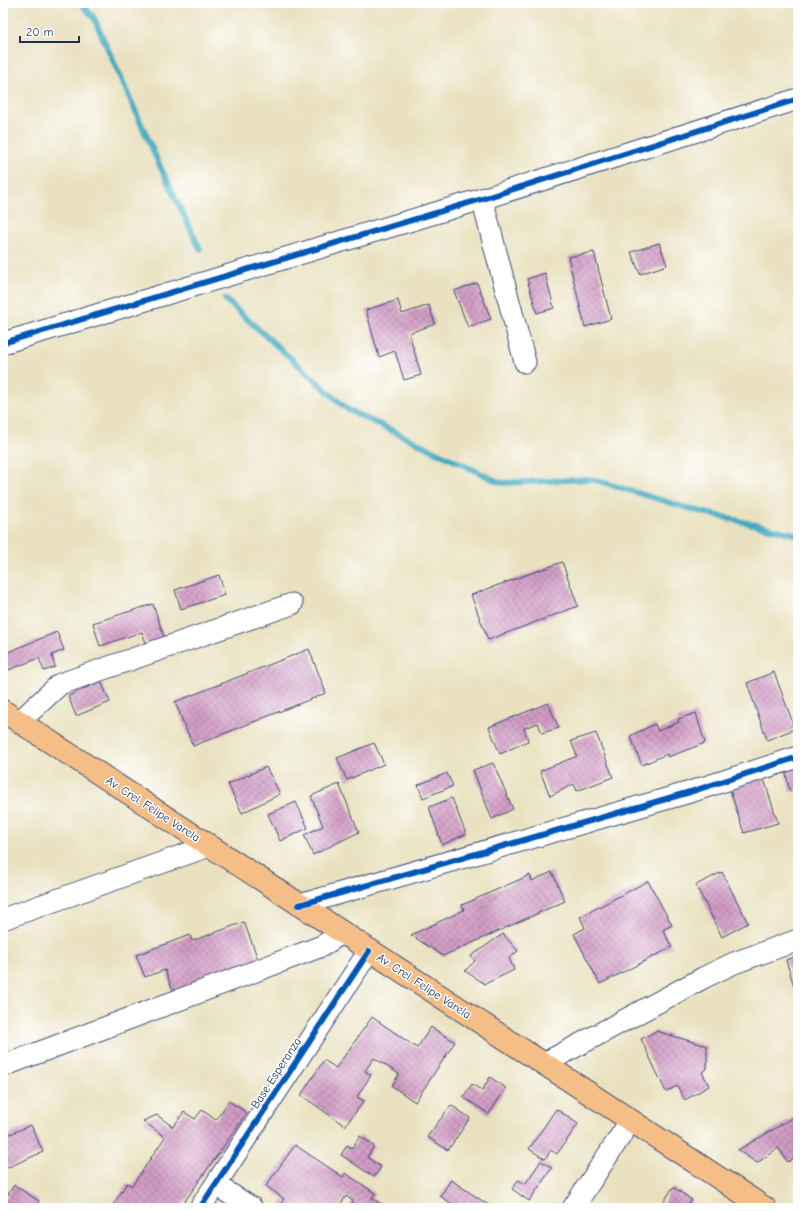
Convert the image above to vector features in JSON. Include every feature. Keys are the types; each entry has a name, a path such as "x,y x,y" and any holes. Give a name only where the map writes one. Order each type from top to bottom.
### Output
{"main road":[{"name":"Av. Crel. Felipe Varela","path":"11,716 369,951 545,1063 765,1208"}],"street":[{"path":"3,343 482,199 798,99"},
{"path":"482,199 525,362"},
{"path":"11,716 60,684 292,604"},
{"path":"299,905 690,792 798,757"},
{"path":"3,919 209,846"},
{"path":"3,1066 322,946 342,933"},
{"path":"545,1063 734,963 798,940"},
{"name":"Base Esperanza","path":"200,1208 369,951"},
{"path":"573,1208 631,1120"},
{"path":"216,1185 252,1208"}],"building":[{"path":"659,243 667,265 640,274 631,252"},
{"path":"594,252 611,319 585,327 568,257"},
{"path":"545,273 554,308 537,313 527,279"},
{"path":"477,283 491,319 468,327 454,291"},
{"path":"398,300 402,314 429,305 435,324 409,333 421,375 404,380 395,351 379,357 366,310"},
{"path":"562,562 578,606 488,640 471,595"},
{"path":"219,575 225,595 181,609 175,590"},
{"path":"153,604 166,643 148,648 142,632 100,646 93,623"},
{"path":"57,632 64,650 52,655 55,667 44,671 39,658 6,671 3,663 3,654"},
{"path":"309,649 326,693 193,746 175,702"},
{"path":"774,672 795,729 767,740 747,683"},
{"path":"101,681 110,702 76,716 68,696"},
{"path":"548,703 559,728 542,733 538,723 524,728 528,741 500,754 489,727"},
{"path":"696,713 705,743 668,757 667,754 642,765 630,736 655,724 658,731 679,722 678,719"},
{"path":"596,733 613,777 577,791 574,784 550,796 540,771 577,756 571,741"},
{"path":"374,743 384,764 347,780 337,758"},
{"path":"493,763 513,809 492,819 473,770"},
{"path":"798,766 798,789 790,792 785,770"},
{"path":"266,767 280,794 242,813 228,784"},
{"path":"447,773 453,786 423,798 418,785"},
{"path":"763,776 778,823 744,833 729,787"},
{"path":"339,784 359,832 313,855 304,835 323,826 311,796"},
{"path":"452,798 466,834 442,845 429,807"},
{"path":"296,802 308,828 280,841 268,814"},
{"path":"552,872 565,901 443,956 411,935 464,910 462,905 530,875 532,881"},
{"path":"722,872 748,923 722,937 696,885"},
{"path":"648,881 672,925 663,930 672,947 600,984 574,934 585,928 580,917"},
{"path":"244,922 258,959 173,991 165,970 145,977 136,955 190,935 192,941"},
{"path":"503,934 518,951 509,958 514,970 485,984 465,971 475,961 471,956"},
{"path":"798,956 798,1000 786,960"},
{"path":"372,1017 417,1048 431,1027 455,1042 415,1102 392,1086 399,1074 374,1058 365,1071 371,1075 357,1097 364,1101 345,1126 301,1095 324,1060 336,1068"},
{"path":"656,1031 707,1046 707,1069 702,1072 709,1086 685,1100 677,1086 666,1092 641,1039"},
{"path":"490,1077 506,1088 489,1114 463,1097 472,1084 482,1091"},
{"path":"229,1101 247,1113 180,1208 111,1208 127,1183 132,1186 165,1137 143,1121 157,1115 173,1127 184,1112 195,1119 202,1110 216,1120"},
{"path":"451,1105 470,1118 448,1150 427,1137"},
{"path":"556,1109 578,1124 557,1154 551,1150 545,1159 529,1149"},
{"path":"798,1115 798,1156 788,1162 778,1148 757,1163 738,1150"},
{"path":"31,1125 43,1152 6,1168 3,1161 3,1137"},
{"path":"360,1136 374,1146 367,1157 381,1167 374,1177 341,1155 347,1145 352,1148"},
{"path":"295,1145 343,1177 345,1173 375,1193 372,1198 387,1208 348,1208 353,1201 346,1196 338,1208 283,1208 279,1206 284,1199 266,1186"},
{"path":"541,1161 552,1168 529,1201 512,1189 518,1180 525,1184"},
{"path":"451,1180 493,1208 458,1208 440,1196"},
{"path":"14,1185 39,1201 34,1208 3,1207 3,1202"},
{"path":"673,1187 692,1200 686,1208 660,1208"}],"waterway":[{"path":"81,3 94,18 159,164 200,249"},
{"path":"225,299 347,409 501,483 592,479 694,510 798,535"}],"cycle path":[{"path":"3,343 482,199 798,99"},
{"path":"299,905 690,792 798,757"},
{"path":"200,1208 369,951"}]}
